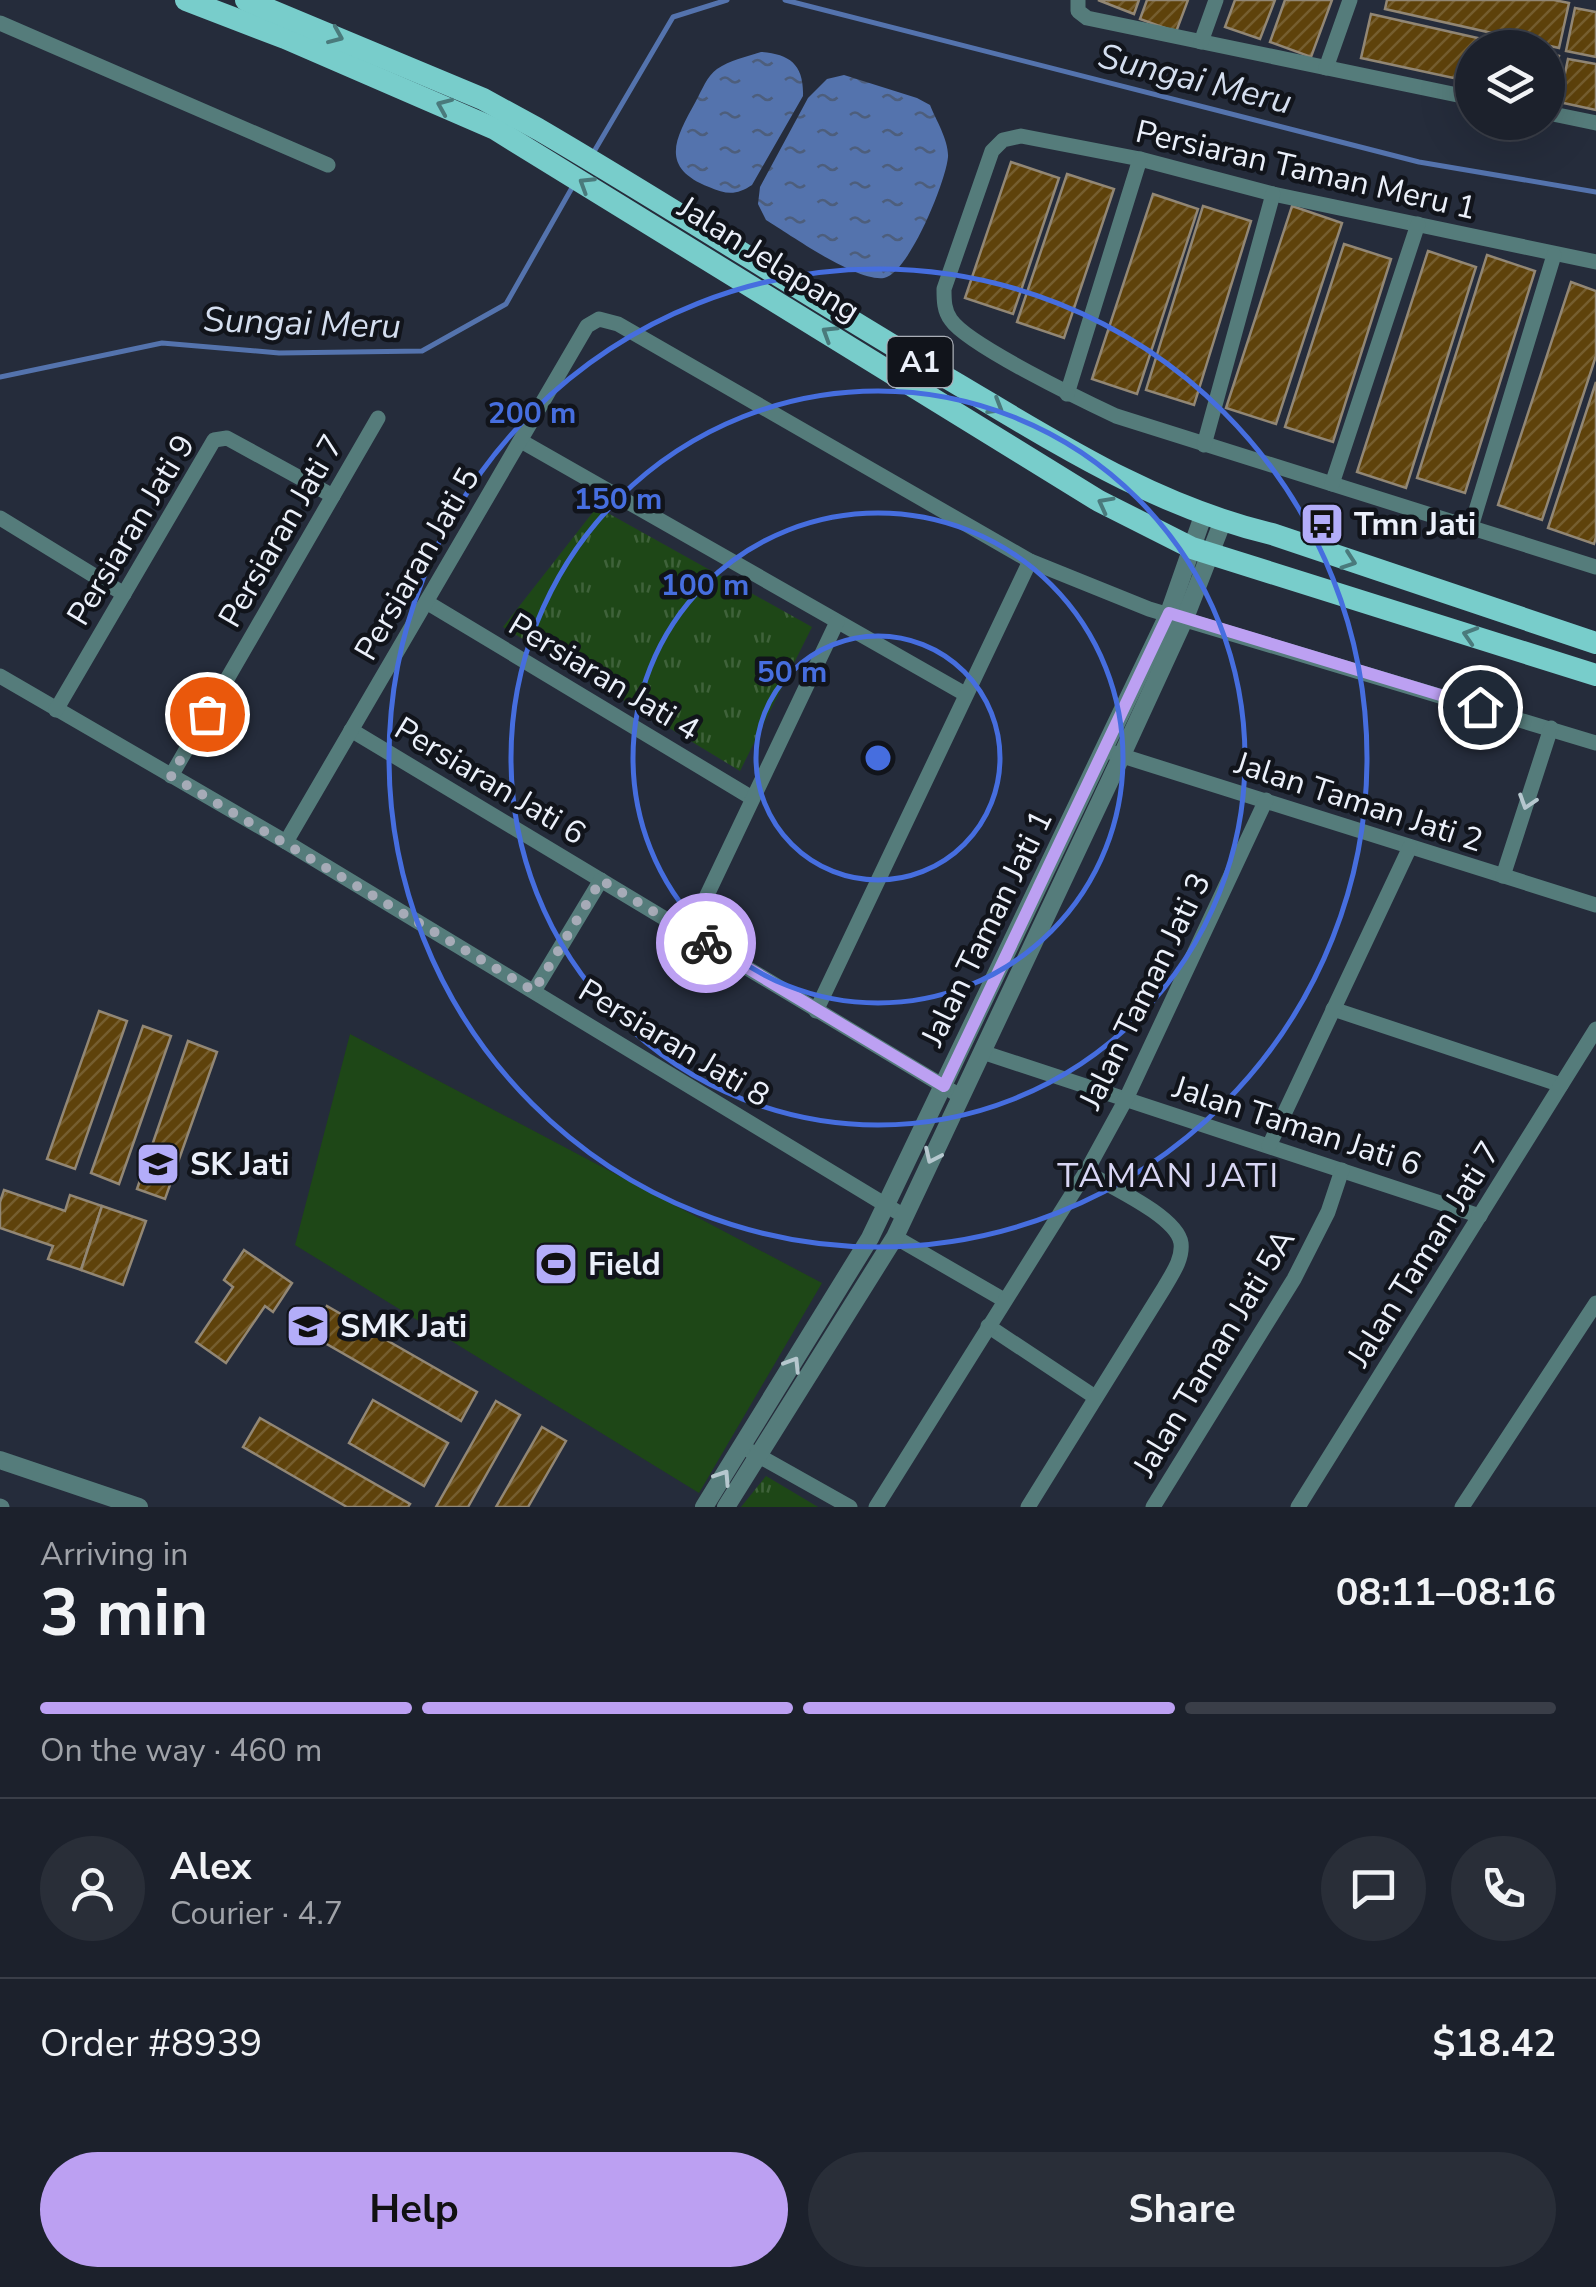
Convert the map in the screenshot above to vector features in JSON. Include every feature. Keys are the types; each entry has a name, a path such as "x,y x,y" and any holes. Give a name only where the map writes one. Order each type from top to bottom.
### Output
{"main road":[{"name":"Jalan Jelapang","path":"186,0 535,139 645,192 884,341 1120,480 1213,519 1272,534 1596,643"},
{"name":"Jalan Jelapang","path":"246,0 483,99 640,218 1098,501 1202,551 1596,675"}],"street":[{"path":"1202,42 1216,0"},
{"path":"1326,68 1350,0"},
{"path":"1078,5 1087,18 1455,95"},
{"path":"0,23 328,165"},
{"path":"1565,117 1596,123"},
{"name":"Persiaran Taman Meru 1","path":"1067,394 970,336 951,321 945,306 944,289 992,151 1003,140 1022,136 1140,158 1273,194 1596,262"},
{"path":"1140,158 1067,394 1116,416 1204,445 1596,567"},
{"path":"1204,445 1273,194"},
{"path":"1332,484 1418,224"},
{"path":"1471,527 1554,254"},
{"name":"Persiaran Jati 5","path":"286,842 587,326 599,319 618,324 1030,561"},
{"name":"Persiaran Jati 7","path":"171,776 378,418"},
{"name":"Persiaran Jati 9","path":"56,710 218,437 227,438 332,496"},
{"path":"521,441 965,694"},
{"path":"0,518 124,594"},
{"name":"Jalan Taman Jati 1","path":"704,1507 750,1451 895,1236 952,1091 1177,615 1213,519"},
{"path":"816,1011 1030,561 1149,608 1596,742"},
{"name":"Persiaran Jati 4","path":"428,603 752,798"},
{"path":"688,933 837,622"},
{"name":"Persiaran Jati 8","path":"0,676 286,842 904,1216"},
{"path":"1503,876 1551,728"},
{"name":"Persiaran Jati 6","path":"351,730 952,1091"},
{"name":"Jalan Taman Jati 1","path":"726,1507 750,1451 887,1203 952,1091 982,1052 1113,753"},
{"name":"Jalan Taman Jati 2","path":"1113,753 1596,905"},
{"name":"Jalan Taman Jati 3","path":"876,1507 1086,1172 1126,1099 1266,800"},
{"path":"1269,1146 1410,847"},
{"path":"534,991 601,880"},
{"path":"1333,1009 1562,1085"},
{"name":"Jalan Taman Jati 7","path":"1298,1507 1596,1030"},
{"name":"Jalan Taman Jati 6","path":"982,1052 1480,1216"},
{"name":"Jalan Taman Jati 5A","path":"1152,1507 1294,1279 1328,1212 1342,1170"},
{"path":"1028,1507 1178,1262 1181,1244 1175,1230 1086,1172"},
{"path":"895,1236 1004,1300"},
{"path":"1462,1507 1596,1303"},
{"path":"988,1326 1095,1397"},
{"path":"750,1451 850,1507"},
{"path":"0,1460 139,1507"}],"green space":[{"path":"597,507 812,627 740,771 503,627"},
{"name":"Field","path":"350,1034 822,1283 699,1493 295,1245"},
{"path":"766,1476 818,1507 741,1507"}],"water":[{"path":"761,52 780,55 793,63 801,76 803,96 752,185 732,193 709,187 693,179 677,161 682,128 713,72"},
{"path":"844,75 930,105 948,151 946,169 925,225 904,260 884,278 857,273 824,256 766,220 758,204 760,187 808,98 827,79"}],"building":[{"path":"1098,0 1139,0 1134,14"},
{"path":"1147,0 1188,0 1176,32 1140,19"},
{"path":"1235,0 1275,0 1260,39 1225,27"},
{"path":"1285,0 1332,0 1311,57 1270,42"},
{"path":"1387,0 1569,3 1563,30 1479,30 1385,9"},
{"path":"1575,8 1596,12 1596,57 1566,51"},
{"path":"1371,14 1455,33 1455,78 1361,58"},
{"path":"1568,59 1596,64 1596,110 1565,103"},
{"path":"1011,162 1059,178 1013,314 965,298"},
{"path":"1067,174 1114,189 1064,338 1017,322"},
{"path":"1153,194 1198,209 1137,394 1092,379"},
{"path":"1203,206 1251,221 1194,405 1146,390"},
{"path":"1292,206 1342,223 1276,424 1226,408"},
{"path":"1344,244 1391,259 1333,442 1285,427"},
{"path":"1428,251 1476,267 1406,488 1357,472"},
{"path":"1487,255 1535,271 1465,493 1417,478"},
{"path":"1571,282 1596,291 1596,356 1542,520 1498,505"},
{"path":"1596,382 1596,537 1594,544 1548,528"},
{"path":"99,1011 127,1021 75,1169 47,1159"},
{"path":"143,1026 171,1036 119,1184 91,1173"},
{"path":"188,1041 217,1052 165,1199 137,1189"},
{"path":"4,1190 65,1211 70,1195 102,1206 81,1270 48,1259 53,1246 0,1228"},
{"path":"102,1206 146,1221 123,1285 81,1270"},
{"path":"244,1250 292,1283 273,1312 265,1306 226,1363 196,1342 233,1287 224,1280"},
{"path":"327,1306 477,1392 461,1421 311,1335"},
{"path":"373,1400 448,1443 424,1486 349,1443"},
{"path":"496,1401 520,1415 468,1507 436,1507"},
{"path":"260,1418 410,1504 347,1507 243,1447"},
{"path":"542,1427 566,1441 528,1507 496,1507"}],"waterway":[{"name":"Sungai Meru","path":"592,155 673,17 727,0"},
{"name":"Sungai Meru","path":"785,0 1419,162 1596,192"},
{"name":"Sungai Meru","path":"0,377 162,343 279,353 422,351 506,304 573,186"}],"way so far":[{"path":"207,714 171,776 534,991 601,880 706,943"}],"place":[{"name":"Tmn Jati","path":"1322,524"},
{"name":"SK Jati","path":"158,1164"},
{"name":"Field","path":"556,1264"},
{"name":"SMK Jati","path":"308,1326"}],"district":[{"name":"TAMAN JATI","path":"1169,1175"}],"route":[{"path":"706,943 944,1086 1169,613 1480,707"}]}
